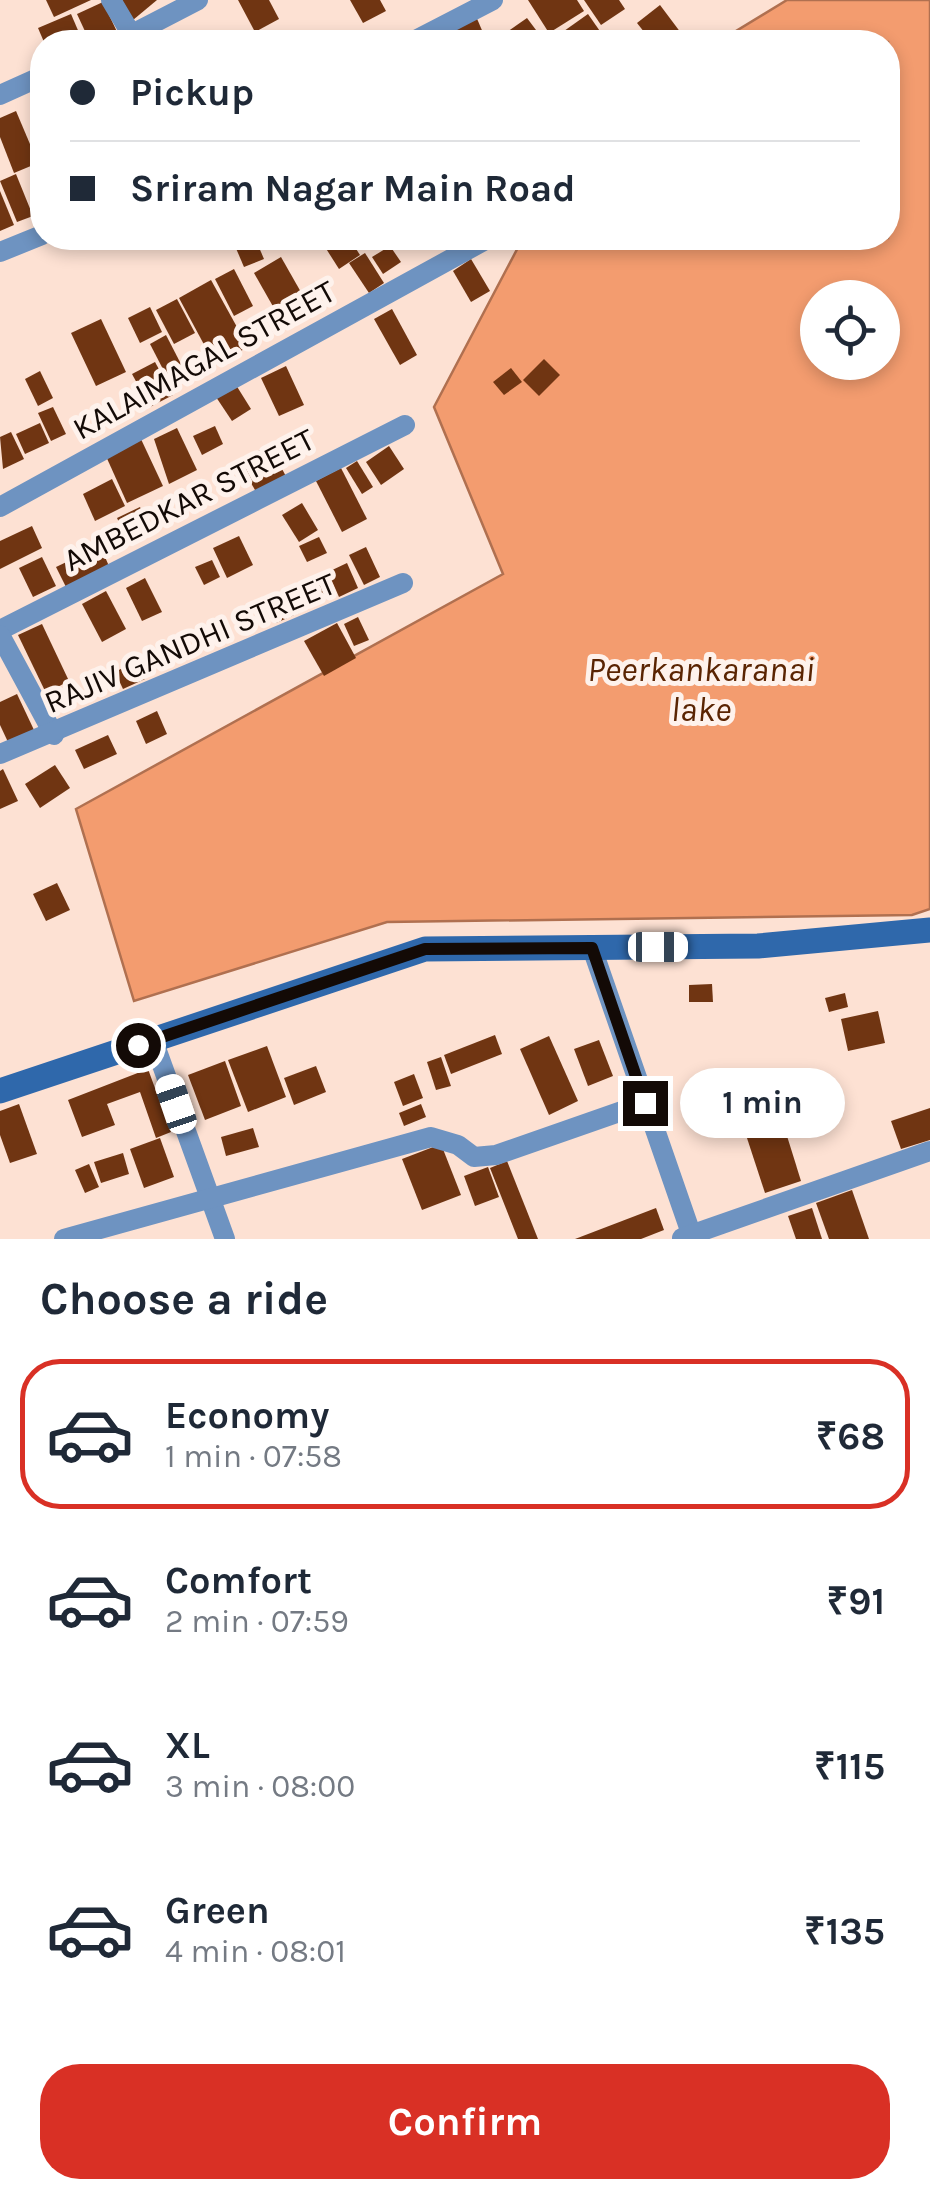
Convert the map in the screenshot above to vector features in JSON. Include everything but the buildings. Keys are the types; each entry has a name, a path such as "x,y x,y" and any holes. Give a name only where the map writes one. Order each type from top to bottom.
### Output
{"street":[{"path":"111,0 124,30"},
{"path":"146,30 198,0"},
{"path":"435,30 493,0"},
{"path":"0,95 30,81"},
{"path":"0,252 30,240"},
{"name":"KALAIMAGAL STREET","path":"0,507 467,250"},
{"name":"AMBEDKAR STREET","path":"0,632 405,424"},
{"name":"RAJIV GANDHI STREET","path":"0,754 54,735 403,583"},
{"path":"0,632 54,735"},
{"path":"0,1091 425,949 758,946 930,930"},
{"path":"592,948 688,1238 930,1151"},
{"path":"154,1040 224,1239"},
{"path":"64,1239 431,1137 458,1145 474,1158 496,1155 645,1103"}],"water":[{"name":"Peerkankaranai lake","path":"787,0 930,0 930,909 912,915 387,922 134,1001 76,809 503,574 434,407 517,250 900,250 900,30 738,30"}],"route":[{"path":"138,1045 425,949 592,948 645,1103"}]}
